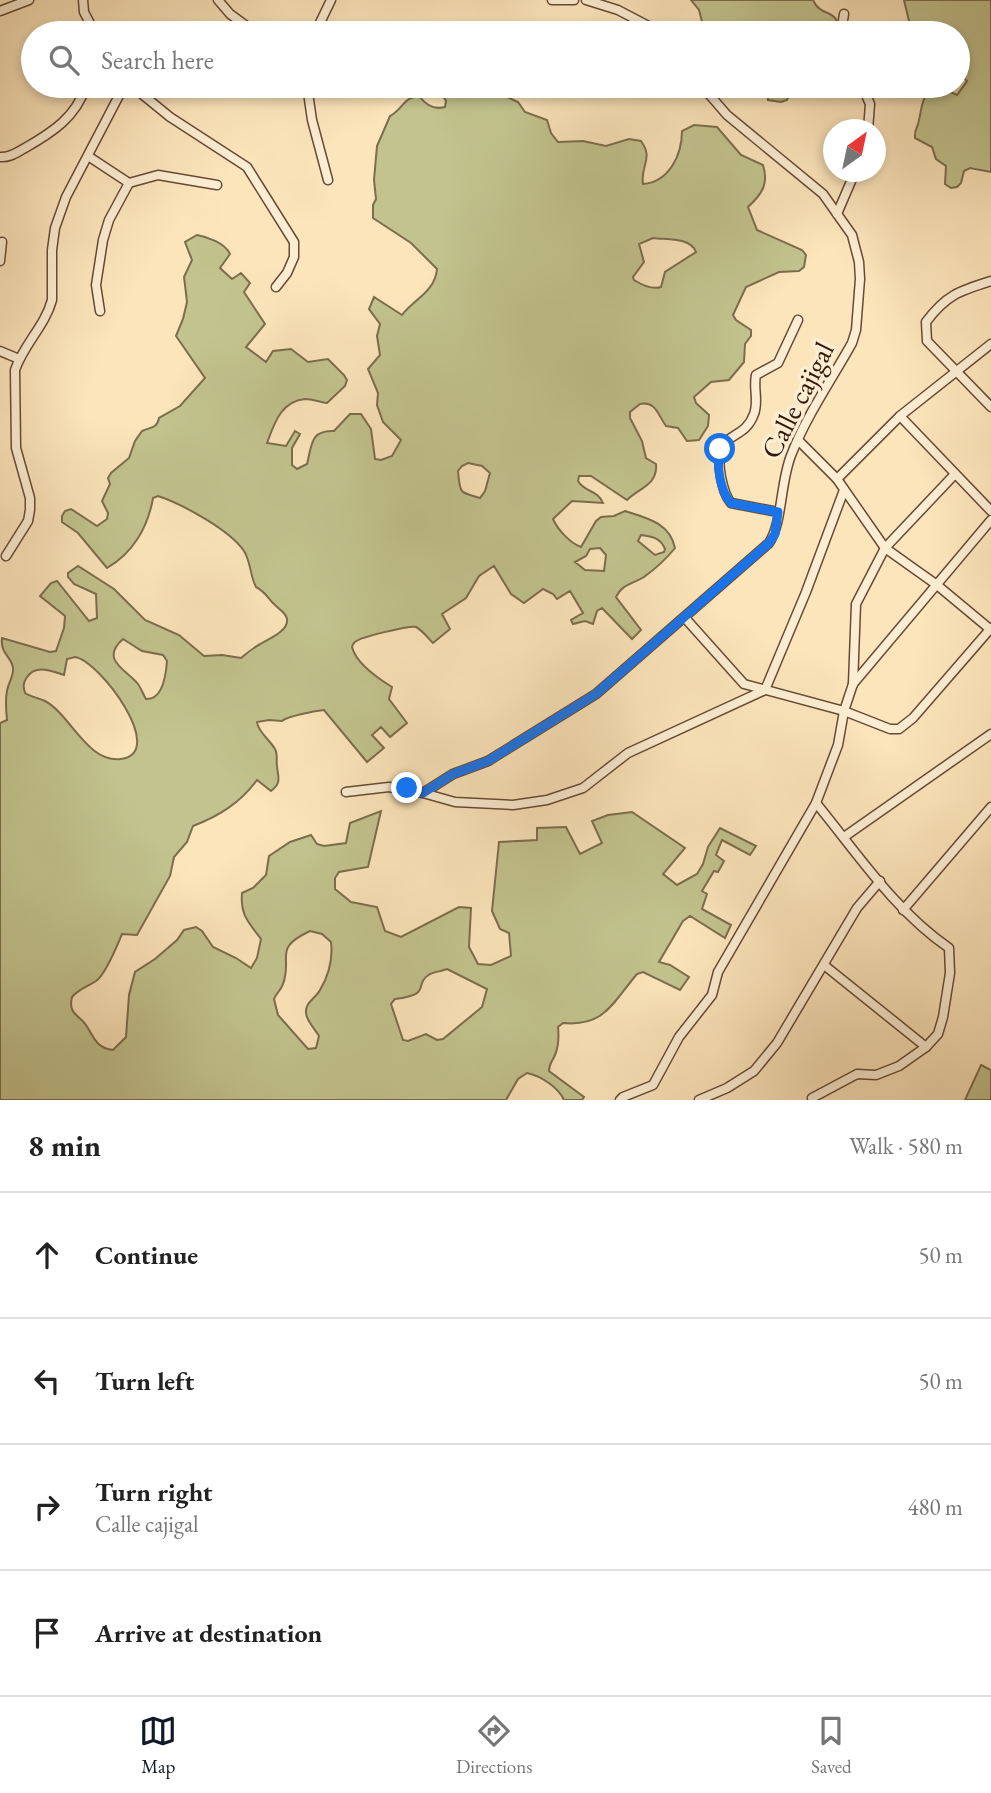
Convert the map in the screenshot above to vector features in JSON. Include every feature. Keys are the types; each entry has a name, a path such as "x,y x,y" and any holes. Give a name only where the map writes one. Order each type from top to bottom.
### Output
{"street":[{"path":"0,11 29,0"},
{"path":"83,0 83,12 88,21"},
{"path":"218,0 240,21"},
{"path":"321,21 331,0"},
{"path":"552,0 574,0"},
{"path":"586,0 618,10 639,21"},
{"path":"843,21 844,14"},
{"path":"0,157 11,156 61,127 82,98"},
{"path":"6,556 28,522 30,510 30,498 16,448 15,370 19,359 45,321 50,307 55,228 66,197 118,98"},
{"path":"147,98 170,117 247,167 255,177 294,242 294,257 287,273 276,287"},
{"path":"309,98 328,180"},
{"name":"Calle cajigal","path":"423,793 453,774 488,761 596,694 769,543 775,534 784,476 798,440 852,343 856,330 859,262 852,235 823,194 727,115 712,98"},
{"path":"867,98 870,104 869,119"},
{"path":"88,156 129,183"},
{"path":"100,311 96,285 103,240 109,220 129,183 158,175 218,185"},
{"path":"837,214 851,182"},
{"path":"0,261 2,243"},
{"path":"991,281 966,289 942,302 926,323 927,341 991,407"},
{"path":"778,512 731,503 723,488 718,456 725,441 745,427 754,416 756,375 778,363 798,320"},
{"path":"837,479 901,416 991,344"},
{"path":"0,351 19,359"},
{"path":"901,416 991,511"},
{"path":"685,618 744,684 844,711 890,729 900,729 913,718 991,629 937,585 885,548 837,479 798,440"},
{"path":"621,1100 653,1085 679,1037 712,995 718,972 816,803 838,745 844,711 853,684 856,604 885,548 955,474"},
{"path":"346,792 389,787 467,803 513,805 547,800 583,788 628,753 765,690 806,592 844,490"},
{"path":"853,684 991,520"},
{"path":"844,837 991,734"},
{"path":"812,1098 857,1074 876,1075 899,1066 926,1047 938,1034 950,973 949,948 927,933 903,910 816,803"},
{"path":"903,910 991,807"},
{"path":"699,1100 727,1088 754,1071 777,1043 857,908 880,881"},
{"path":"824,965 926,1047"}],"green space":[{"path":"691,0 813,0 816,6 833,16 836,21 702,21 699,10"},
{"path":"904,0 991,0 991,172 970,168 964,171 957,187 951,188 945,184 946,166 936,159 932,147 915,138 915,135 925,98 970,98 970,21 909,21"},
{"path":"411,98 421,98 437,108 445,107 444,98 509,98 518,102 525,112 547,120 551,133 558,142 583,141 606,146 629,139 641,141 647,158 643,184 667,173 677,158 682,131 694,125 717,127 741,155 763,165 765,183 757,198 748,207 757,230 802,250 806,255 804,267 799,271 779,272 746,287 733,315 751,330 751,336 745,344 744,362 729,380 711,382 694,397 696,403 709,415 708,426 699,440 687,441 678,428 666,426 653,407 640,404 630,412 630,418 642,441 646,458 656,464 651,481 627,500 591,476 579,476 581,485 598,496 603,503 572,501 553,519 565,536 581,547 596,521 601,517 614,516 625,511 656,523 668,533 675,548 644,577 625,587 616,597 641,630 632,639 602,608 597,611 593,624 585,621 573,624 571,620 583,613 570,591 557,599 543,589 524,603 511,594 494,566 479,576 466,598 442,614 450,629 433,643 416,627 354,642 354,653 363,665 392,687 389,699 407,723 390,737 381,727 372,735 384,748 367,762 324,710 282,721 257,722 276,751 277,785 271,791 257,780 228,808 193,826 187,842 174,857 170,876 137,935 122,934 104,972 96,981 72,997 71,1007 99,1044 113,1050 126,1037 129,995 135,972 155,959 177,940 184,930 196,927 213,947 251,968 257,958 261,939 244,913 242,893 253,888 266,875 269,856 290,842 311,835 317,844 324,846 346,843 350,823 381,811 368,867 339,872 335,878 335,889 351,902 377,907 385,931 401,937 459,907 471,908 469,947 478,964 491,965 511,956 509,933 500,929 492,911 499,842 537,840 537,828 566,827 580,854 602,843 592,821 608,815 632,812 685,848 663,874 677,885 697,874 708,847 720,828 756,846 750,855 722,840 716,855 724,861 718,872 714,871 702,891 707,894 702,909 731,925 725,938 690,916 683,921 659,962 670,965 689,977 680,990 643,972 637,974 599,1017 577,1023 563,1023 558,1027 557,1048 549,1071 584,1097 582,1100 564,1100 548,1083 527,1073 518,1079 506,1100 0,1100 0,723 7,720 6,694 13,671 3,648 2,638 50,652 56,651 65,616 40,596 51,583 57,581 89,621 97,618 96,594 74,584 68,577 68,573 78,566 114,589 145,620 179,635 204,656 241,658 284,628 287,619 285,615 256,587 244,551 217,526 180,505 158,496 153,498 138,538 124,555 107,568 78,533 62,522 62,516 65,511 71,509 97,526 107,519 108,513 102,501 110,484 108,478 111,473 129,458 142,431 155,426 159,418 180,406 205,378 176,336 187,302 184,277 192,260 185,242 197,235 224,247 230,254 220,268 232,279 241,273 250,283 244,292 265,324 246,347 266,362 273,351 291,349 308,362 328,359 347,380 345,386 327,403 305,399 290,404 280,415 267,443 286,446 295,431 300,434 292,448 292,465 297,469 307,464 316,436 326,431 334,431 350,414 361,414 371,429 375,459 392,456 401,440 383,422 377,405 378,393 368,369 380,355 377,336 380,324 369,309 374,297 402,315 432,284 437,269 411,243 373,218 377,146 390,116","holes":["653,238 671,239 689,244 696,252 665,272 661,287 654,288 634,280 633,277 644,262 639,244","468,463 482,466 490,473 480,498 462,491 458,471","641,535 655,538 663,545 664,552 655,555 638,541","600,548 606,555 604,571 585,570 575,562 586,556 590,549","123,639 142,651 163,655 167,661 166,673 156,695 146,699 138,684 117,664 114,659 116,646","75,657 86,662 113,689 134,725 137,741 134,753 121,759 98,754 54,708 25,693 25,681 31,673 44,670 64,675 67,659","310,931 322,934 331,942 331,961 326,979 306,1009 307,1019 319,1036 316,1048 308,1049 278,1015 274,999 283,984 287,948 298,937","447,969 487,989 482,1007 443,1039 437,1040 426,1034 408,1041 403,1040 391,1004 395,999 418,992 422,982 430,974"]},
{"path":"768,98 788,98 781,102"},
{"path":"981,1065 991,1070 991,1100 965,1100"}],"route":[{"path":"407,788 423,793 453,774 488,761 596,694 769,543 775,534 778,512 731,503 727,499 720,474 720,449"}]}
